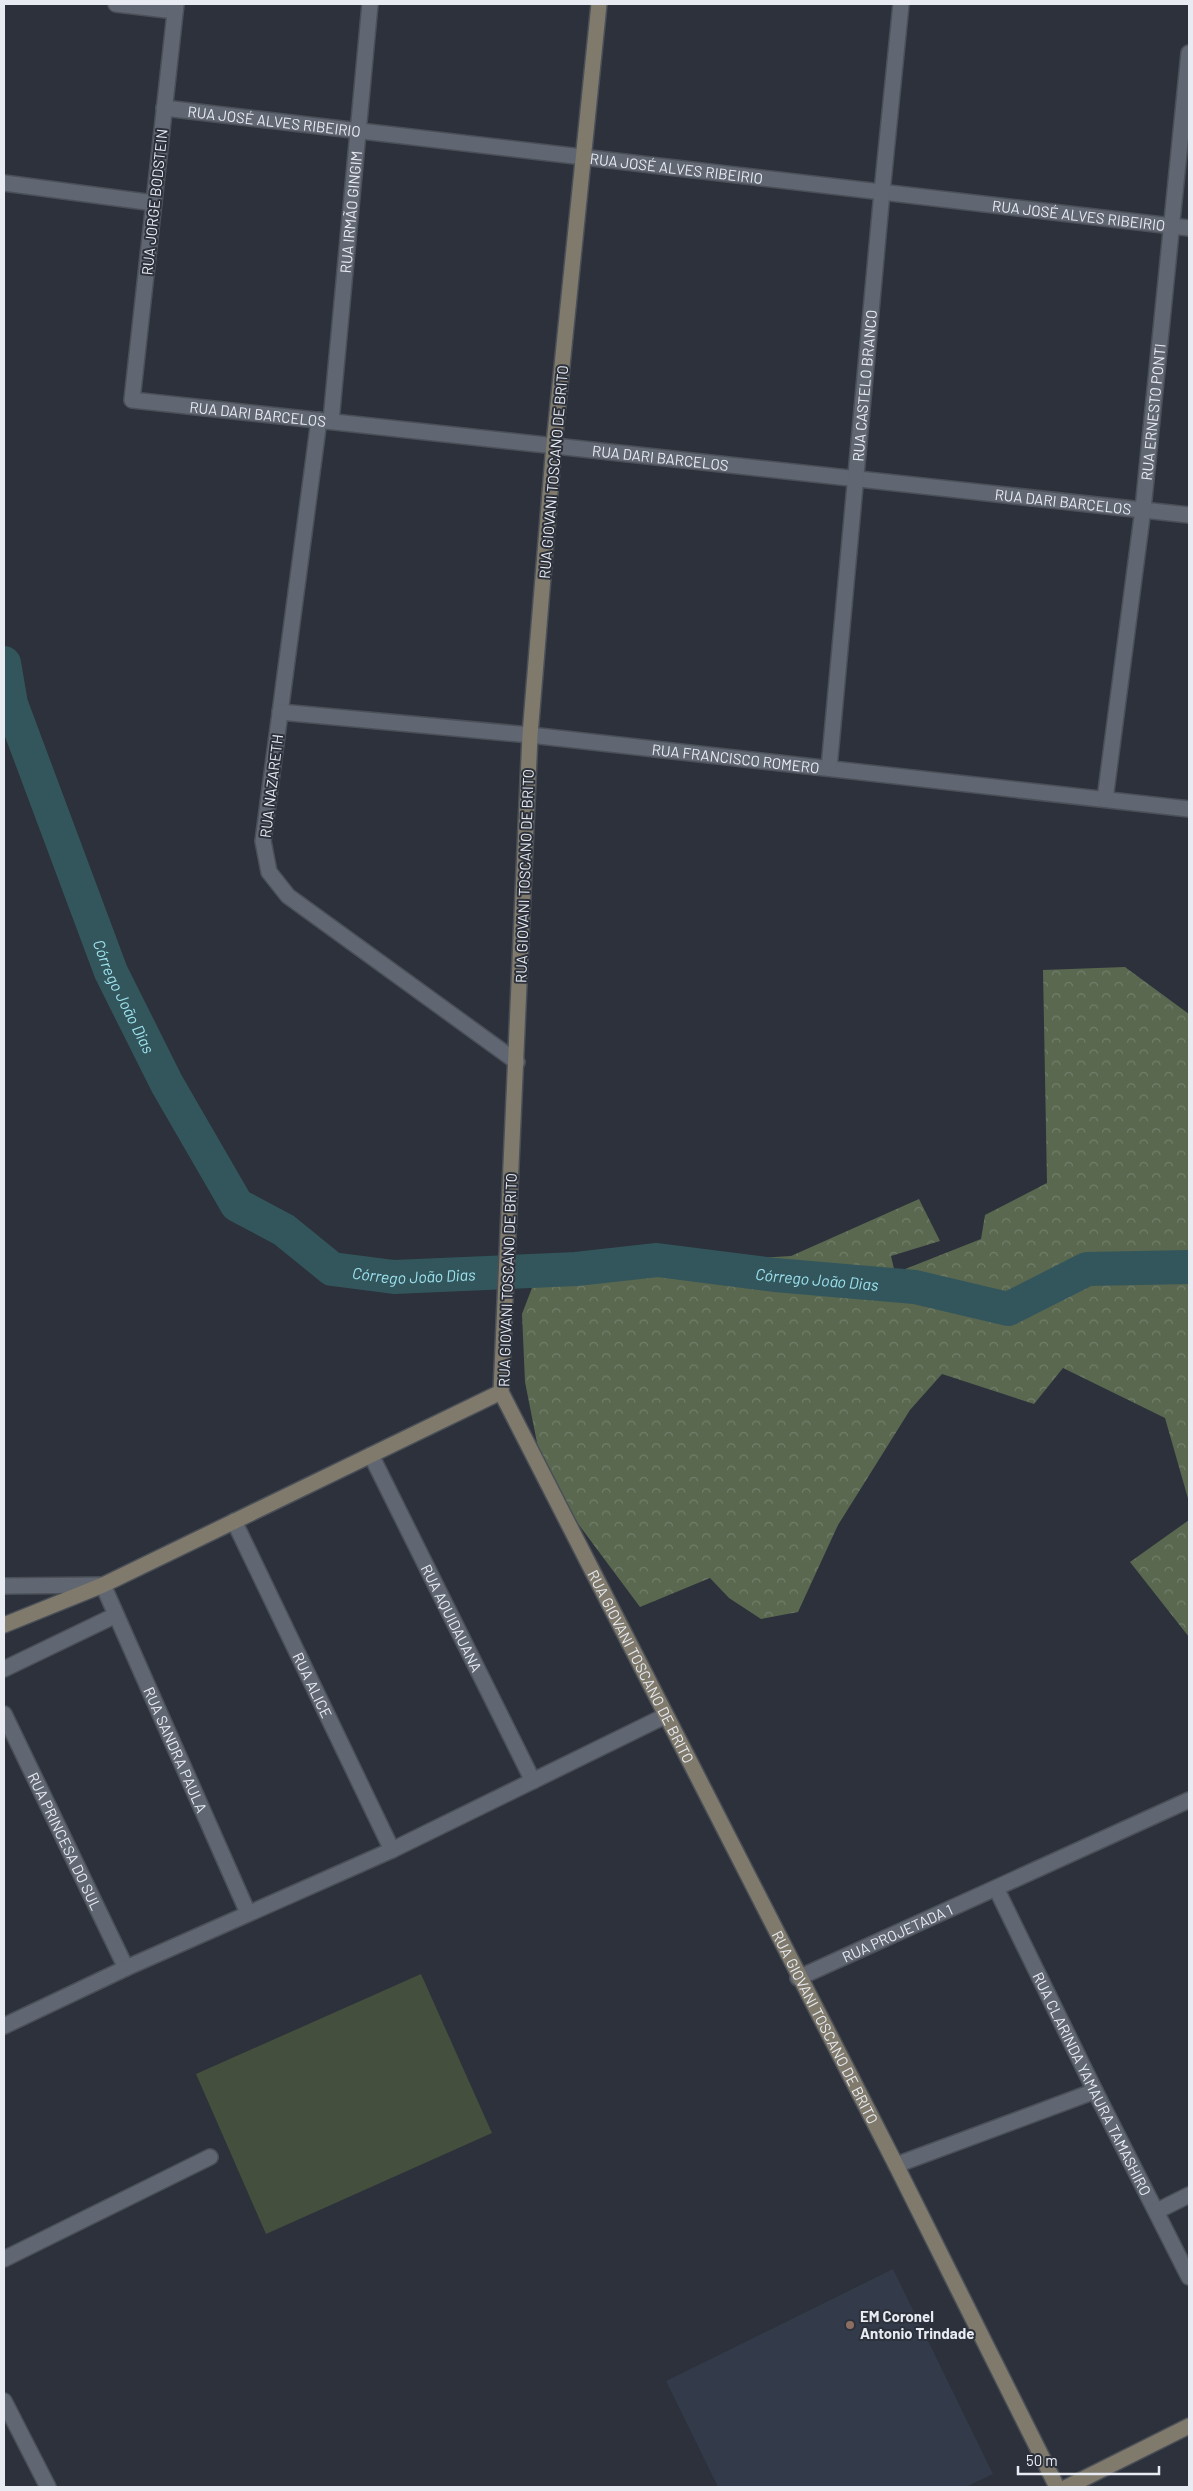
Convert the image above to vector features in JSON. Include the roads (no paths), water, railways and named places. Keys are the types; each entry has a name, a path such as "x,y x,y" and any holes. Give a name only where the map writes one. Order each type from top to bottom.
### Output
{"main road":[{"name":"RUA GIOVANI TOSCANO DE BRITO","path":"599,4 554,444 530,735 517,1062 500,1392 798,1978 896,2165 1057,2487"},
{"path":"4,1625 103,1585 500,1392"},
{"path":"1067,2487 1189,2426"}],"street":[{"path":"116,4 175,7"},
{"name":"RUA IRMÃO GINGIM","path":"325,420 358,130 370,4"},
{"name":"RUA CASTELO BRANCO","path":"828,768 882,192 902,4"},
{"name":"RUA JORGE BODSTEIN","path":"132,400 175,7"},
{"name":"RUA ERNESTO PONTI","path":"1105,799 1143,509 1189,53"},
{"name":"RUA JOSÉ ALVES RIBEIRIO","path":"164,108 1189,228"},
{"path":"4,183 154,203"},
{"name":"RUA DARI BARCELOS","path":"132,400 554,444 1189,515"},
{"name":"RUA NAZARETH","path":"325,420 280,712 263,842 269,872 288,896 517,1062"},
{"name":"RUA FRANCISCO ROMERO","path":"280,712 530,735 1189,809"},
{"name":"RUA AQUIDAUANA","path":"371,1455 533,1781"},
{"name":"RUA ALICE","path":"234,1522 392,1850"},
{"path":"4,1586 103,1585"},
{"name":"RUA SANDRA PAULA","path":"103,1585 248,1913"},
{"path":"4,1668 116,1615"},
{"name":"RUA PRINCESA DO SUL","path":"4,1714 126,1968"},
{"path":"4,2026 126,1968 392,1850 665,1716"},
{"name":"RUA PROJETADA 1","path":"798,1978 1189,1800"},
{"name":"RUA CLARINDA YAMAURA TAMASHIRO","path":"996,1888 1094,2091 1157,2211 1189,2277"},
{"path":"896,2165 1094,2091"},
{"path":"4,2259 210,2158"},
{"path":"1157,2211 1189,2195"},
{"path":"4,2401 48,2487"}],"waterway":[{"name":"Córrego João Dias","path":"4,663 11,704 111,972 167,1084 237,1205 284,1230 332,1269 394,1277 576,1269 657,1260 775,1275 915,1287 1008,1309 1087,1269 1189,1267"}],"place":[{"name":"EM Coronel Antonio Trindade","path":"850,2325"}]}
